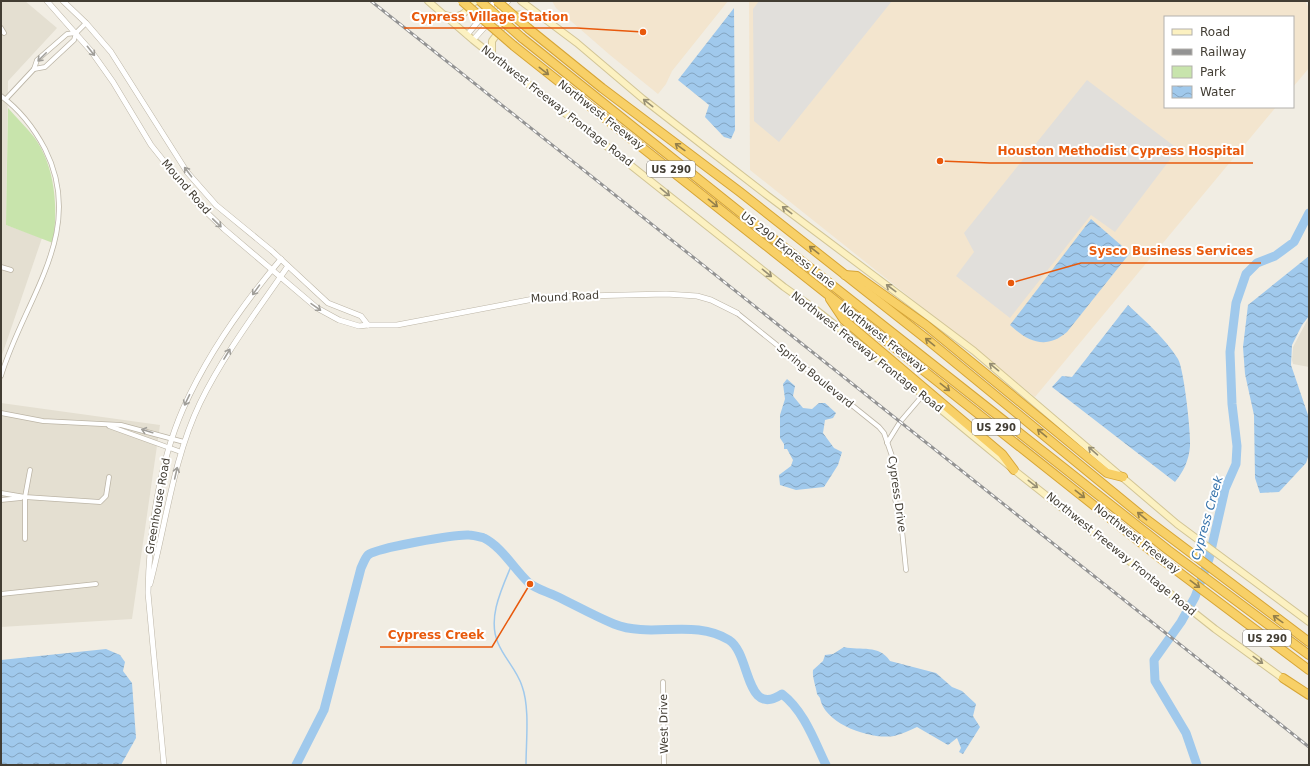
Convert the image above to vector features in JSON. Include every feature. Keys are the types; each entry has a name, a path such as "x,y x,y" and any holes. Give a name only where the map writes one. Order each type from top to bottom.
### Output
{"highway":[{"name":"Northwest Freeway","path":"462,1 514,46 1164,561 1309,670"},
{"name":"US 290 Express Lane","path":"480,1 522,38 770,237 1168,550 1309,655"},
{"name":"Northwest Freeway","path":"496,1 529,30 602,88 722,178 986,386 1173,540 1309,642"},
{"path":"844,275 857,276 887,296 987,373 1108,473 1123,476"},
{"path":"826,294 844,320 1002,454 1014,470"},
{"path":"1283,678 1309,696"}],"main road":[{"name":"Northwest Freeway Frontage Road","path":"428,1 473,40 923,395 1014,470 1215,629 1283,678 1309,700"},
{"path":"442,14 453,18 460,17 475,1"},
{"path":"521,1 577,43 643,99 768,196 974,351 1123,476 1177,524 1309,622"},
{"path":"492,55 492,40 513,14 520,12 544,19"}],"street":[{"name":"Mound Road","path":"47,1 76,33 113,82 152,145 183,186 224,229 317,308 339,320 359,326 397,325 521,300 561,296 666,294 697,296 711,300 737,314"},
{"name":"Mound Road","path":"64,1 86,23 111,52 187,172 216,205 280,259 328,303 361,316 368,325"},
{"path":"467,35 496,1"},
{"path":"473,40 508,1"},
{"path":"34,69 44,67 74,40 76,33 86,23"},
{"path":"1,28 4,33"},
{"path":"6,99 34,69 37,60 67,34 76,33"},
{"path":"1,96 6,99 32,126 46,152 53,166 57,183 59,208 56,235 51,258 1,375"},
{"name":"Greenhouse Road","path":"164,765 148,593 148,565 159,491 169,448 182,410 201,372 219,342 280,259"},
{"path":"1,266 11,270"},
{"name":"Greenhouse Road","path":"148,593 181,452 200,404 228,352 288,266"},
{"name":"Spring Boulevard","path":"737,314 879,427 887,442"},
{"path":"887,442 900,422 923,395"},
{"path":"1,413 43,421 127,426 184,442"},
{"path":"107,425 181,452"},
{"name":"Cypress Drive","path":"887,442 893,459 895,499 902,530 906,570"},
{"path":"25,539 25,497 30,470"},
{"path":"1,493 25,497 100,502 106,496 109,478"},
{"path":"1,500 25,497"},
{"path":"1,594 96,584"},
{"name":"West Drive","path":"663,682 664,765"}],"shaded area":[{"path":"1,1 25,1 57,28 8,81 6,225 42,238 1,358"},
{"path":"552,1 728,1 672,71 666,84 658,94 556,8"},
{"path":"749,1 1305,1 1309,8 1309,68 1294,86 1294,16 1164,16 1164,108 1275,108 1035,397 750,170"},
{"path":"759,1 892,1 779,142 754,121 753,9"},
{"path":"1087,80 1178,149 1115,232 1091,215 1010,318 956,276 974,252 964,233"},
{"path":"1309,317 1309,367 1293,364 1292,360 1293,347"},
{"path":"1,403 160,425 132,619 1,627"}],"green space":[{"path":"8,108 34,137 47,161 54,188 55,230 53,243 6,225"}],"water":[{"path":"734,8 735,130 731,139 724,137 705,117 709,105 678,80"},
{"path":"1091,219 1130,253 1067,332 1059,338 1044,342 1037,342 1024,336 1010,325"},
{"path":"1309,256 1309,316 1302,325 1292,345 1291,365 1309,418 1309,454 1306,463 1279,492 1260,493 1255,478 1254,415 1245,374 1243,347 1248,305"},
{"path":"1128,305 1173,351 1178,359 1183,375 1187,402 1190,446 1185,466 1175,482 1052,387 1062,376 1072,377"},
{"path":"787,379 795,386 793,396 803,408 812,409 819,403 825,403 836,413 833,418 825,420 823,433 834,448 842,452 838,465 824,487 796,490 780,485 779,475 791,466 793,460 787,449 784,449 784,444 780,438 780,415 785,399 783,384"},
{"path":"844,647 869,649 881,652 890,661 936,673 952,687 962,691 976,704 973,716 980,727 963,754 959,752 961,748 957,738 948,745 917,727 894,736 884,737 862,733 839,723 830,715 823,707 817,694 813,670 823,661 825,655 833,654"},
{"path":"106,649 120,655 125,662 123,671 132,683 136,738 121,765 1,765 1,660"}],"waterway":[{"name":"Cypress Creek","path":"1197,765 1186,733 1155,681 1154,660 1181,622 1195,597 1209,559 1225,489 1236,464 1237,446 1232,404 1230,352 1236,303 1246,274 1257,263 1275,256 1294,242 1309,213"},
{"name":"Cypress Creek","path":"296,765 324,710 361,568 367,556 374,552 400,545 461,535 484,538 497,547 523,577 532,585 614,624 643,630 701,630 729,640 736,647 755,692 761,698 770,699 782,694 790,701 808,726 826,765"},
{"path":"512,564 500,593 494,623 498,643 522,686 527,714 526,765"}],"railway":[{"path":"371,1 1309,747"}],"place":[{"name":"Cypress Village Station","path":"643,32"},
{"name":"Houston Methodist Cypress Hospital","path":"940,161"},
{"name":"Sysco Business Services","path":"1011,283"},
{"name":"Cypress Creek","path":"530,584"}]}
